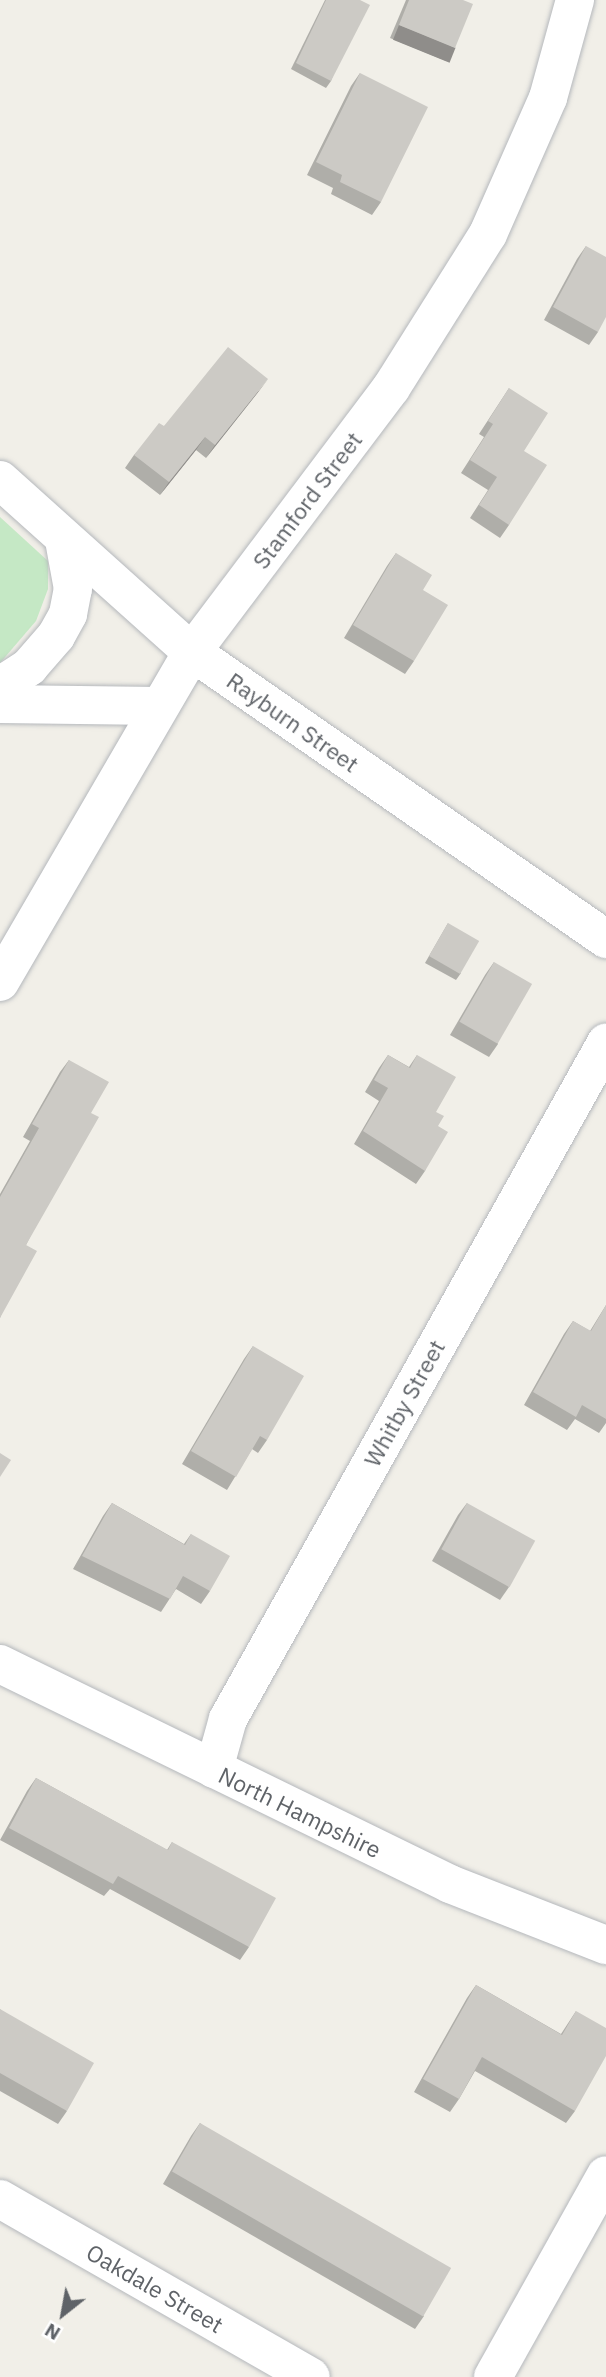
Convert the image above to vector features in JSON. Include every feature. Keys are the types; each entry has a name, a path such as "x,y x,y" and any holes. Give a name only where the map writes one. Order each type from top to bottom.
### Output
{"street":[{"name":"Stamford Street","path":"0,982 158,706 192,652 391,388 488,234 548,98 575,0"},
{"name":"Rayburn Street","path":"0,480 192,652 606,939"},
{"path":"0,686 29,667 56,636 68,614 74,589 64,540"},
{"path":"0,704 158,706"},
{"name":"Whitby Street","path":"214,1769 228,1719 606,1043"},
{"name":"North Hampshire","path":"0,1664 450,1884 606,1945"},
{"path":"493,2377 606,2175"},
{"name":"Oakdale Street","path":"0,2199 311,2377"}],"green space":[{"path":"0,517 48,561 48,589 36,621 0,663"}],"building":[{"path":"326,0 360,0 370,5 331,81 296,63"},
{"path":"409,0 463,0 473,4 455,48 399,25"},
{"path":"360,73 428,107 381,202 340,182 342,175 316,162"},
{"path":"586,246 606,257 606,317 598,332 553,307"},
{"path":"228,347 268,379 215,445 205,437 169,482 134,455 159,423 164,426"},
{"path":"509,388 548,413 524,451 547,465 509,525 479,505 497,477 470,460 493,424 488,421"},
{"path":"396,553 432,575 423,590 448,605 414,661 353,625"},
{"path":"448,923 479,941 460,974 429,956"},
{"path":"494,962 532,984 498,1044 460,1022"},
{"path":"388,1055 410,1068 417,1055 456,1077 436,1112 444,1116 438,1126 448,1132 425,1171 363,1131 388,1088 374,1080"},
{"path":"69,1060 109,1082 91,1113 99,1117 26,1245 37,1251 0,1318 0,1197 39,1128 32,1124"},
{"path":"606,1305 606,1419 582,1405 576,1417 533,1392 573,1321 591,1331"},
{"path":"253,1346 304,1376 267,1440 260,1436 236,1477 191,1451"},
{"path":"0,1453 11,1460 0,1477"},
{"path":"112,1503 185,1545 191,1534 230,1556 210,1591 183,1576 170,1599 82,1556"},
{"path":"467,1503 535,1541 510,1587 441,1549"},
{"path":"36,1778 168,1850 172,1842 276,1898 249,1947 118,1876 113,1884 9,1828"},
{"path":"476,1985 562,2035 576,2011 606,2028 606,2056 575,2111 482,2057 459,2099 423,2079"},
{"path":"0,2009 94,2063 67,2111 0,2073"},
{"path":"200,2123 451,2268 423,2316 172,2171"}]}
